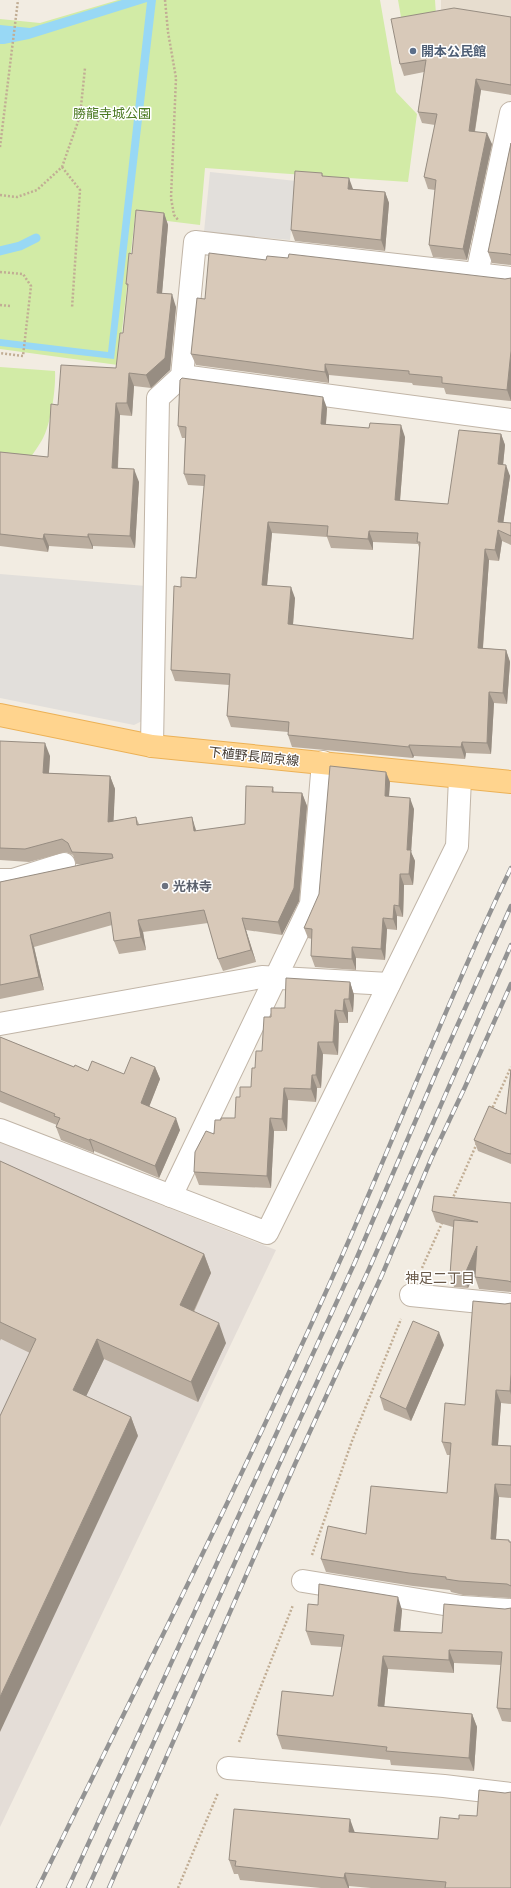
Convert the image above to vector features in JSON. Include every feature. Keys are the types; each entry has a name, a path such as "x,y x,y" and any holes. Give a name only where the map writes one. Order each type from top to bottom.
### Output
{"main road":[{"name":"下植野長岡京線","path":"0,715 152,746 323,762 460,778 510,780"}],"street":[{"path":"477,274 511,113"},
{"path":"152,746 158,398 182,376 194,242 511,278"},
{"path":"182,376 511,420"},
{"path":"171,1196 311,904 323,762"},
{"path":"0,1130 267,1233 457,846 460,778"},
{"path":"0,880 13,880 64,864"},
{"path":"0,1024 262,977 389,984"},
{"path":"411,1295 511,1305"},
{"path":"303,1581 462,1606 511,1610"},
{"path":"228,1768 444,1786 511,1794"}],"path":[{"path":"0,147 18,0"},
{"path":"165,0 168,32 176,78 171,198 174,215 194,242"},
{"path":"0,195 17,197 37,190 62,167 80,116 85,68"},
{"path":"62,167 80,190 72,308"},
{"path":"0,272 24,274 31,286 23,356 0,353"},
{"path":"0,305 10,306"},
{"path":"489,1115 511,1067"},
{"path":"449,1207 480,1136"},
{"path":"178,1888 262,1687 303,1581 352,1441 411,1295 446,1214"}],"shaded area":[{"path":"441,0 511,0 511,20 441,10"},
{"path":"210,172 296,181 290,240 204,232"},
{"path":"0,574 146,586 142,721 134,725 0,698"},
{"path":"0,1142 276,1250 0,1827"}],"green space":[{"name":"勝龍寺城公園","path":"118,0 380,0 396,92 417,114 408,182 205,168 200,225 135,217 118,365 0,349 0,19 40,23"},
{"path":"398,0 435,0 436,15 401,17"},
{"path":"0,367 55,371 55,378 54,396 50,416 42,440 28,461 0,492"}],"water":[{"path":"122,0 156,0 114,359 0,346 0,339 108,352 147,2 29,39 4,44 0,44 0,25 30,28"}],"building":[{"path":"454,8 511,17 511,85 476,79 469,131 487,133 463,249 429,245 436,180 424,177 437,114 418,112 426,60 400,64 391,19"},
{"path":"511,143 511,255 488,252"},
{"path":"295,171 322,173 322,176 349,178 348,189 385,192 381,240 291,230"},
{"path":"136,210 164,213 157,293 172,294 165,358 146,375 129,373 127,403 116,403 112,468 134,469 130,536 88,534 88,537 44,534 43,539 0,534 0,452 48,457 51,404 58,405 61,365 116,368 120,333 123,333 128,284 126,284 129,253 132,254"},
{"path":"209,253 266,260 267,256 288,258 289,254 505,279 511,278 511,351 507,390 442,383 442,377 409,374 409,371 325,364 325,372 191,354 197,298 205,299"},
{"path":"182,378 323,397 321,424 369,428 370,423 401,425 395,500 448,504 459,430 501,434 498,464 506,465 498,522 511,523 511,536 498,530 495,550 485,549 478,648 506,650 503,693 489,692 487,743 462,742 461,747 409,745 409,747 288,735 289,722 227,716 230,674 171,670 174,586 181,587 181,577 196,578 205,475 184,474 186,427 178,426 180,380","holes":["268,522 328,526 327,536 368,539 369,531 418,533 417,542 420,542 413,639 288,624 291,587 262,585"]},
{"path":"0,741 45,743 43,773 110,776 108,822 136,817 137,825 192,817 194,831 245,824 246,786 273,787 272,792 302,793 294,888 278,922 242,918 251,950 218,959 204,910 138,920 141,937 114,941 110,912 30,935 39,977 0,985 0,882 113,858 112,854 72,852 68,843 62,839 25,849 0,848"},
{"path":"330,766 386,772 385,796 410,798 407,850 411,850 409,874 400,874 399,906 394,905 393,919 383,918 381,949 352,947 352,959 311,956 312,929 304,928 319,894"},
{"path":"286,978 350,982 349,999 344,999 343,1011 335,1010 333,1042 318,1042 316,1075 312,1075 311,1089 284,1088 282,1119 270,1118 267,1176 194,1172 195,1152 206,1131 214,1134 215,1120 221,1120 221,1118 235,1118 236,1097 240,1097 240,1087 251,1087 252,1068 255,1068 256,1051 262,1051 264,1017 271,1017 271,1008 285,1008"},
{"path":"0,1037 74,1067 75,1065 88,1071 92,1061 124,1074 131,1057 155,1067 141,1103 176,1118 155,1166 90,1139 89,1140 56,1127 60,1118 54,1116 55,1114 0,1091"},
{"path":"511,1070 511,1154 474,1140 489,1106 506,1114"},
{"path":"0,1161 204,1254 180,1305 219,1323 191,1382 97,1339 73,1390 131,1417 0,1697 0,1416 36,1339 0,1322"},
{"path":"434,1196 511,1203 511,1282 475,1277 477,1246 464,1276 450,1275 454,1220 478,1222 432,1211"},
{"path":"473,1301 505,1304 511,1303 510,1391 496,1390 492,1445 511,1446 511,1485 495,1484 491,1539 509,1540 509,1542 511,1542 511,1586 507,1584 459,1581 446,1579 446,1577 409,1573 321,1559 328,1526 366,1534 371,1486 447,1493 451,1443 442,1442 445,1403 465,1405"},
{"path":"413,1321 439,1332 406,1409 380,1397"},
{"path":"319,1584 398,1597 394,1631 442,1633 444,1604 505,1609 511,1608 511,1709 497,1708 502,1652 449,1650 449,1660 383,1656 378,1706 472,1714 469,1758 386,1751 387,1747 277,1735 282,1691 333,1696 344,1635 306,1631 308,1604 318,1605"},
{"path":"479,1790 505,1793 511,1792 511,1888 445,1888 446,1882 345,1873 344,1878 235,1866 236,1861 229,1860 234,1809 350,1819 349,1832 438,1839 440,1817 459,1819 459,1815 477,1816"}],"waterway":[{"path":"0,251 20,246 36,238"}],"railway":[{"path":"38,1888 269,1416 342,1256 467,964 511,868"},
{"path":"68,1888 355,1262 436,1073 511,906"},
{"path":"88,1888 369,1269 511,945"},
{"path":"109,1888 295,1464 382,1275 432,1157 511,984"}],"place":[{"name":"開本公民館","path":"413,51"},
{"name":"光林寺","path":"165,886"}],"district":[{"name":"神足二丁目","path":"440,1278"}]}
